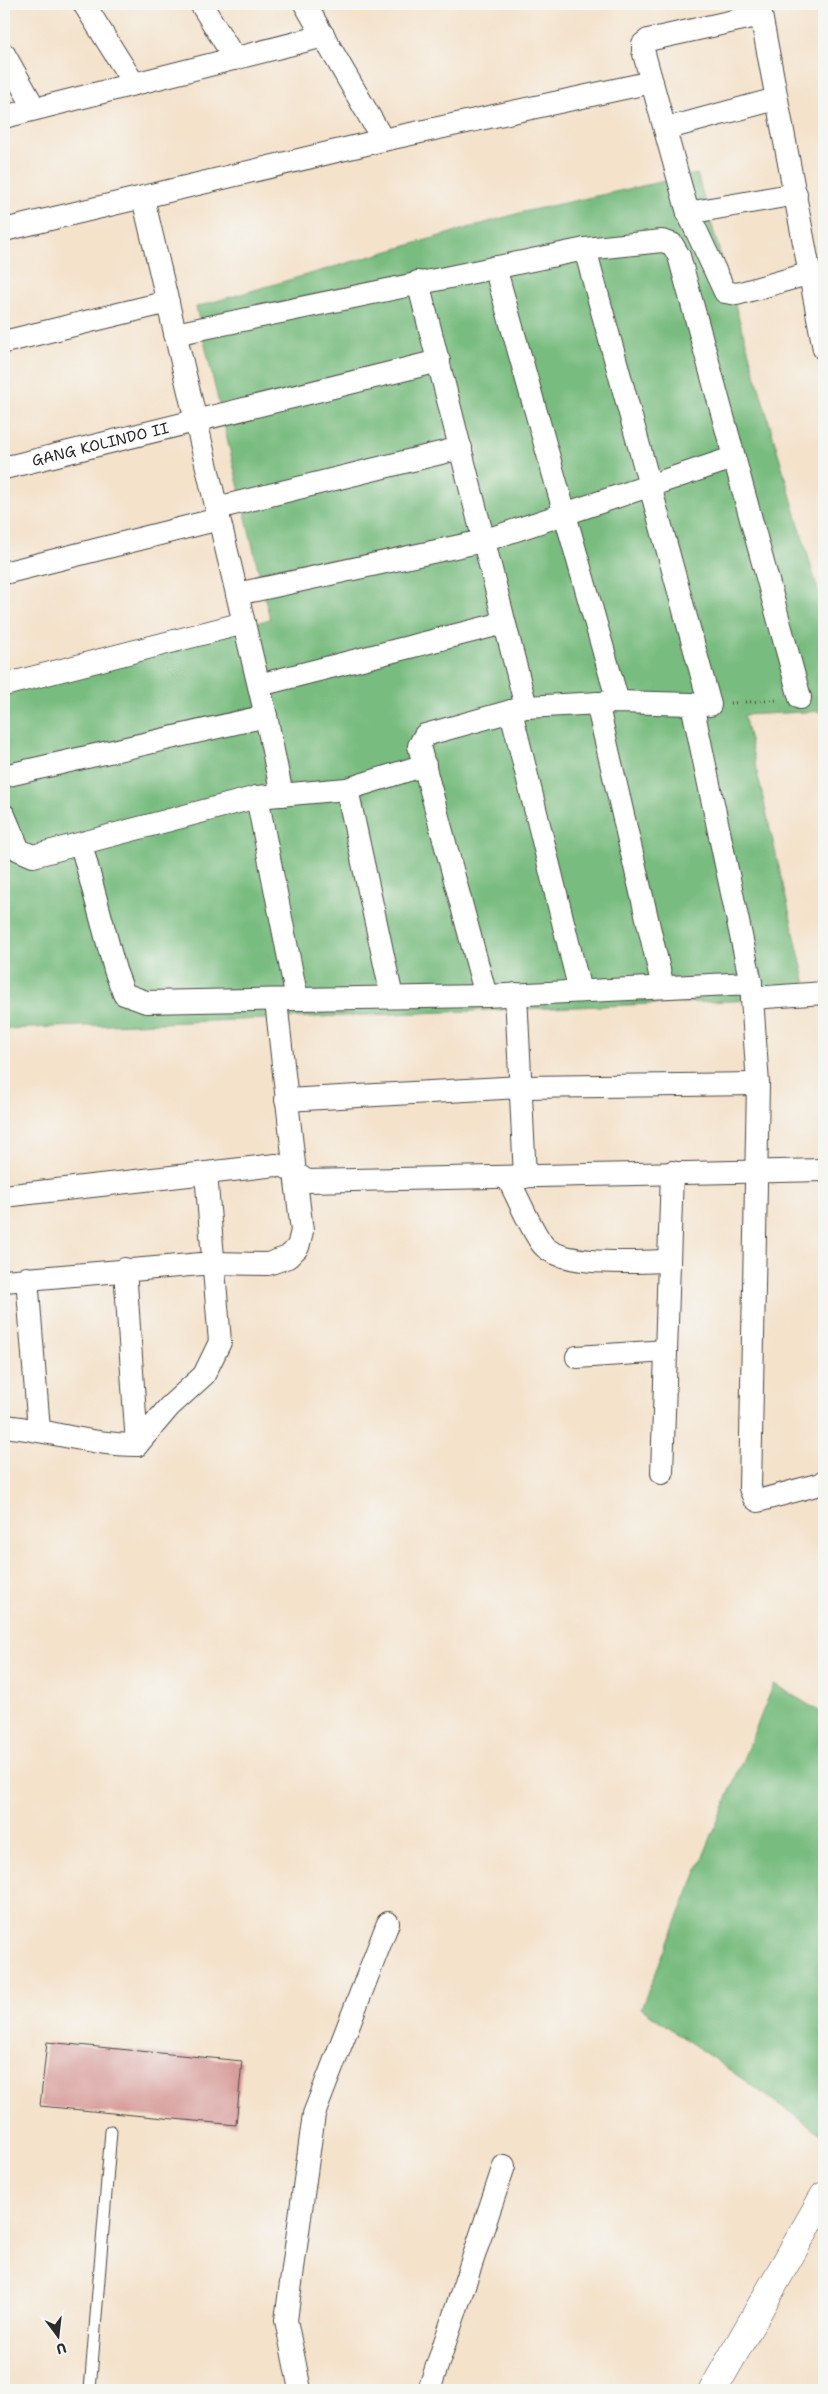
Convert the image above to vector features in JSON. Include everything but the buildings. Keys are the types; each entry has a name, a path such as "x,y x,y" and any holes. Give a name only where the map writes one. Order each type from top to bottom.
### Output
{"street":[{"path":"84,4 134,84"},
{"path":"201,4 235,59"},
{"path":"305,4 383,140"},
{"path":"811,273 737,294 725,292 688,213 643,50 643,44 648,40 760,10 811,273 824,348"},
{"path":"4,117 324,36"},
{"path":"4,54 35,109"},
{"path":"4,230 383,140 652,82"},
{"path":"665,129 776,99"},
{"path":"688,213 796,194"},
{"path":"143,198 266,716 282,794"},
{"path":"175,334 418,282 585,249 662,242 672,244 676,248 800,698"},
{"path":"585,249 710,705"},
{"path":"495,267 565,514 607,703 663,987"},
{"path":"418,282 504,624 519,709 580,991"},
{"path":"4,342 168,302"},
{"name":"GANG KOLINDO II","path":"4,468 438,361"},
{"path":"4,573 461,448"},
{"path":"237,594 483,541 733,458"},
{"path":"4,685 244,624"},
{"path":"258,684 504,624"},
{"path":"486,996 419,746 425,735 519,709 607,703 692,704 752,990 758,1084 758,1172 750,1488 754,1498 758,1501 820,1484 824,1481"},
{"path":"4,776 266,716"},
{"path":"4,815 19,850 34,856 257,796 347,789 425,765"},
{"path":"347,789 392,997"},
{"path":"4,1281 125,1269 213,1264 268,1264 288,1257 298,1247 302,1230 286,1100 286,1000 257,796"},
{"path":"81,844 115,970 124,994 146,1002 486,996 663,987 824,993"},
{"path":"516,994 521,1087 516,1177 544,1246 566,1257 596,1263 669,1261"},
{"path":"286,1100 521,1087 758,1084"},
{"path":"4,1196 276,1165 286,1167 307,1181 824,1170"},
{"path":"662,1473 672,1172"},
{"path":"137,1446 169,1407 204,1375 220,1342 206,1173"},
{"path":"125,1269 137,1446"},
{"path":"27,1278 39,1430"},
{"path":"578,1357 666,1351"},
{"path":"4,1426 39,1430 116,1445 137,1446"},
{"path":"300,2390 286,2320 314,2114 388,1923"},
{"path":"429,2390 504,2166"},
{"path":"713,2390 824,2196"}],"lane":[{"path":"90,2390 111,2131"}],"path":[{"path":"710,705 800,698"}],"green space":[{"path":"697,174 824,611 824,711 744,715 809,998 4,1029 4,693 270,619 196,307 523,212"},
{"path":"774,1684 824,1714 824,2136 641,2008"}]}
